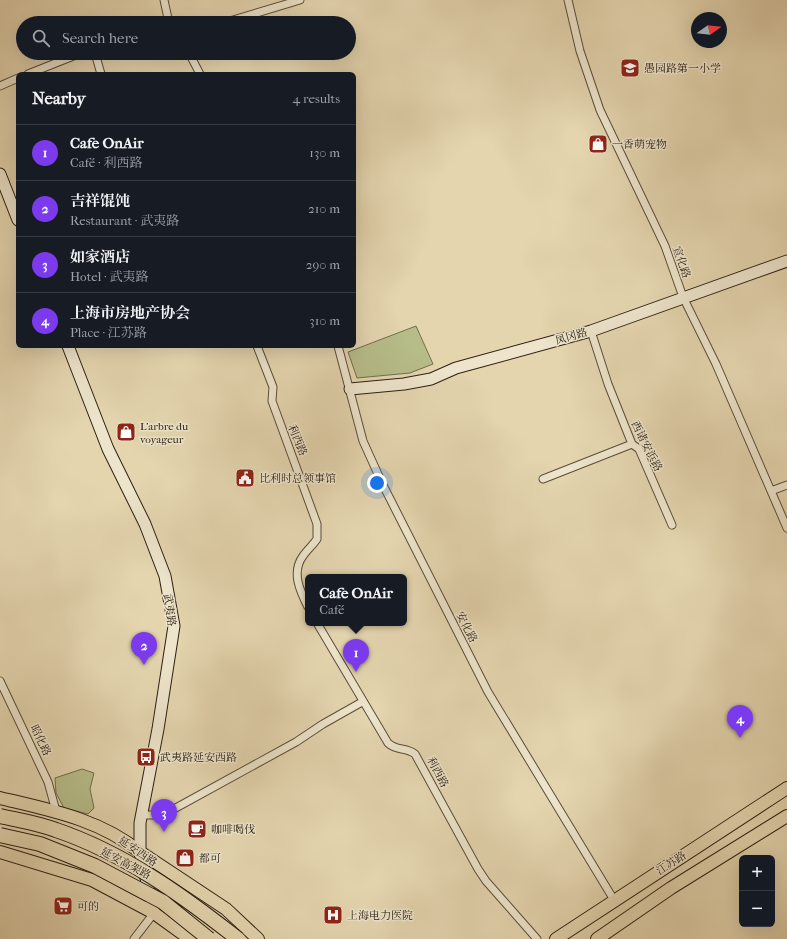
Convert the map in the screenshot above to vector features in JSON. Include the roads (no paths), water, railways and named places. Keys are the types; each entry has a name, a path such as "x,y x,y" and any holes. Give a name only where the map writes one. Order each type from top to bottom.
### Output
{"highway":[{"name":"延安高架路","path":"0,816 56,829 122,858 166,886 238,939"},
{"name":"延安高架路","path":"0,835 40,844 95,866 163,902 209,939"}],"main road":[{"name":"江苏路","path":"556,939 787,788"},
{"name":"延安西路","path":"0,798 80,818 127,841 140,852 226,909 258,939"},
{"name":"江苏路","path":"597,939 671,888 787,816"},
{"path":"0,852 92,880 154,913 190,939"}],"street":[{"path":"164,0 168,16"},
{"path":"246,16 300,0"},
{"name":"宣化路","path":"568,0 580,51 592,91 610,134 665,246 683,297 716,364 787,528"},
{"path":"33,72 63,60"},
{"path":"97,60 100,72"},
{"path":"193,60 199,72"},
{"path":"0,86 16,79"},
{"path":"0,174 16,215"},
{"name":"凤冈路","path":"350,388 404,384 430,379 456,368 590,331 683,297 787,262"},
{"name":"西诸安浜路","path":"590,331 608,384 632,444 639,449 672,525"},
{"name":"武夷路","path":"69,348 108,449 145,524 164,576 174,626 158,729 142,815 140,852 154,913"},
{"name":"利西路","path":"259,348 273,387 272,401 317,524 317,539 304,555 297,569 300,590 305,600"},
{"name":"安化路","path":"339,348 363,441 382,483 488,692 614,900"},
{"path":"543,479 632,444"},
{"path":"771,491 787,485"},
{"name":"利西路","path":"319,626 362,702 388,743 396,749 411,751 418,758 483,877 537,939"},
{"name":"昭化路","path":"0,681 48,782 56,811"},
{"path":"142,815 163,815 296,742 323,724 362,702"},
{"path":"134,939 154,913"}],"place":[{"name":"愚园路第一小学","path":"630,68"},
{"name":"一香萌宠物","path":"598,144"},
{"name":"L'arbre du voyageur","path":"126,432"},
{"name":"比利时总领事馆","path":"245,478"},
{"name":"吉祥馄饨","path":"144,665"},
{"name":"Cafe OnAir","path":"356,672"},
{"name":"上海市房地产协会","path":"740,738"},
{"name":"武夷路延安西路","path":"146,757"},
{"name":"咖啡喝伐","path":"197,829"},
{"name":"如家酒店","path":"164,832"},
{"name":"都可","path":"185,858"},
{"name":"可的","path":"63,906"},
{"name":"上海电力医院","path":"333,915"}]}
